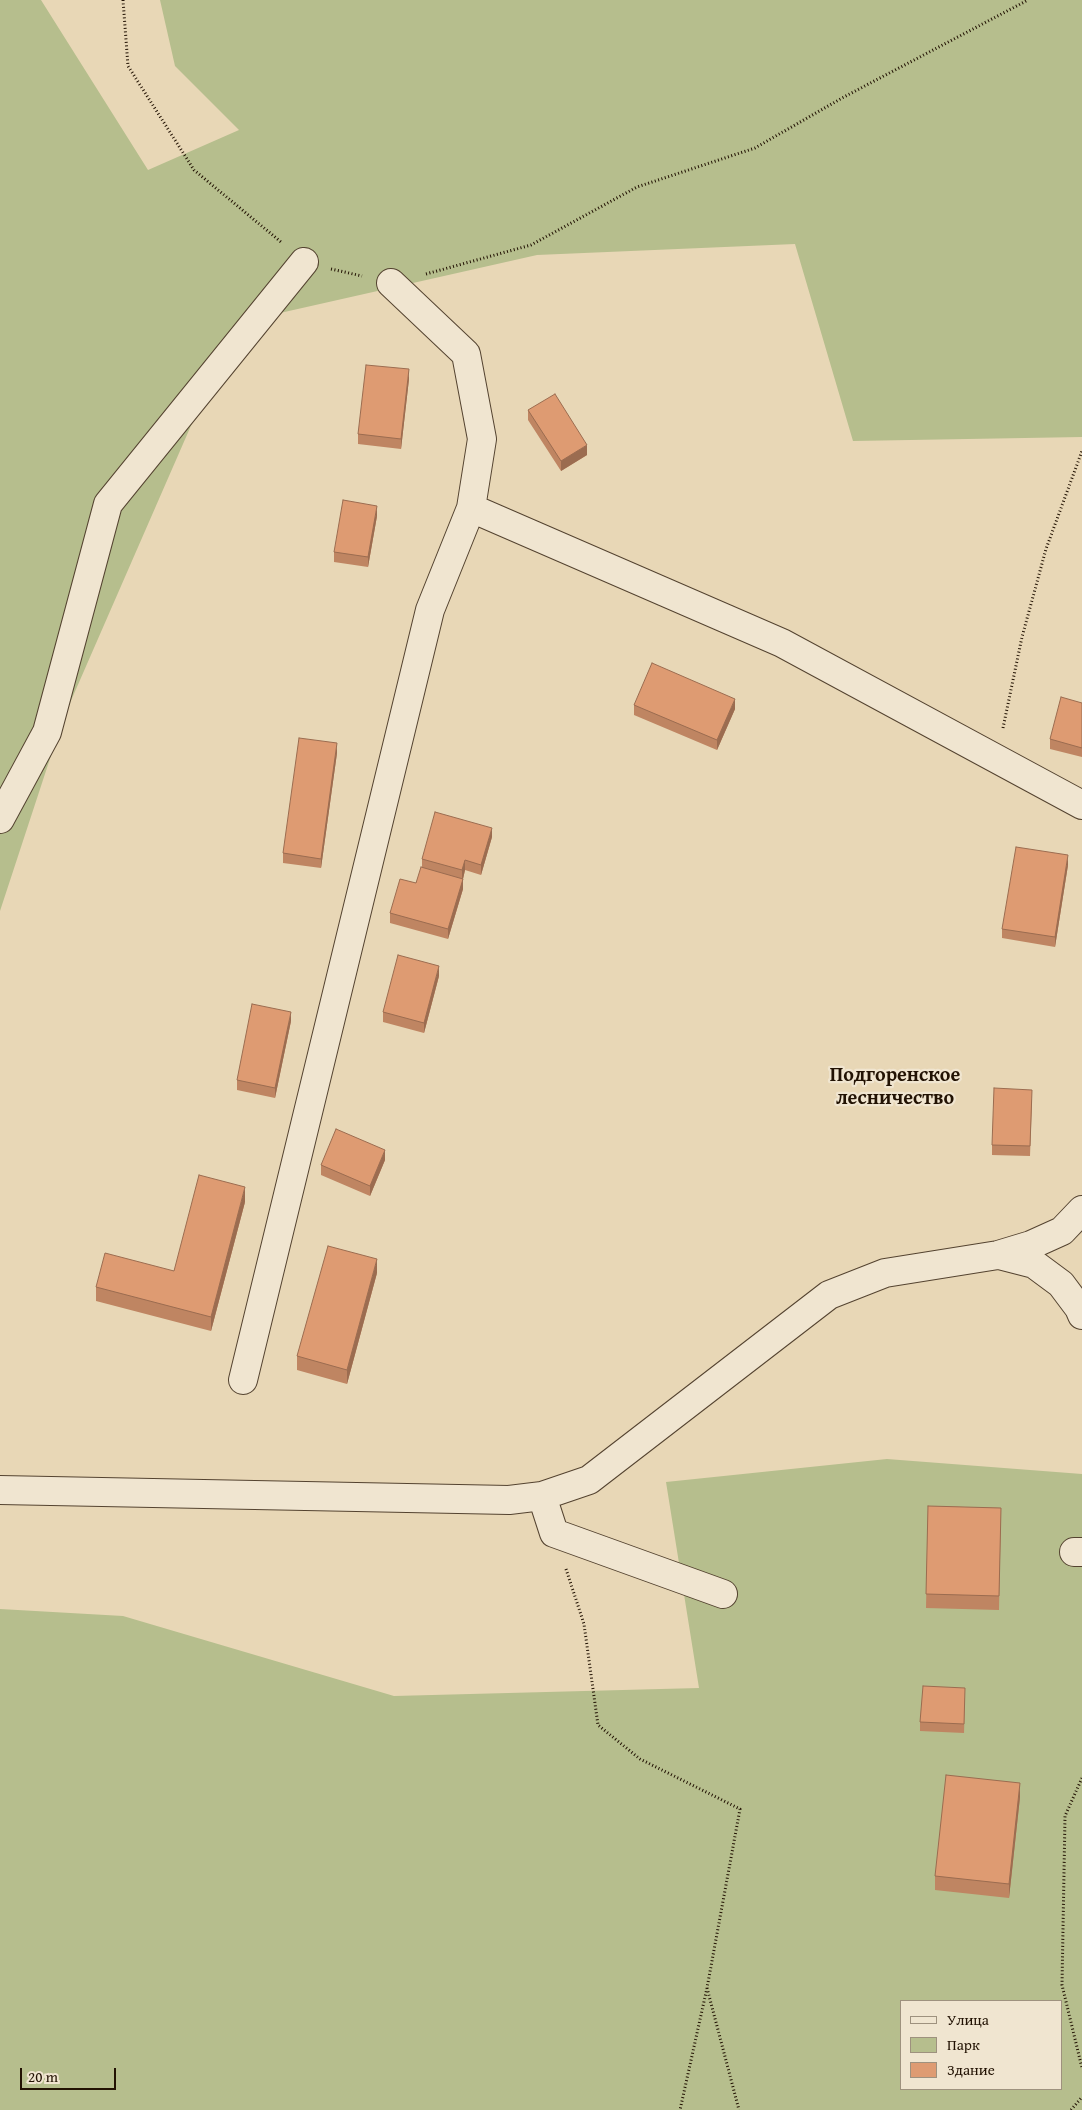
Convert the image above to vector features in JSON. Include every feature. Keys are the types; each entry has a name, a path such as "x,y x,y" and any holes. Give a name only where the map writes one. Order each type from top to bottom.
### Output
{"street":[{"path":"0,819 47,732 108,504 304,262"},
{"path":"243,1380 430,610 471,508 482,439 466,354 391,284"},
{"path":"471,508 782,643 1082,805"},
{"path":"0,1490 509,1500 542,1496 589,1480 829,1295 885,1273 998,1255 1031,1245 1062,1231 1082,1210"},
{"path":"998,1255 1034,1264 1061,1284 1082,1315"},
{"path":"542,1496 554,1533 723,1594"}],"path":[{"path":"123,0 128,66 194,170 304,262 391,284 531,246 636,186 755,148 842,98 1028,0"},
{"path":"997,759 1026,620 1046,549 1082,451"},
{"path":"554,1533 584,1624 598,1725 640,1760 740,1810 707,1988 680,2110"},
{"path":"1082,1778 1065,1816 1062,1985 1082,2068"},
{"path":"707,1988 739,2110"},
{"path":"1071,2110 1082,2097"}],"green space":[{"path":"0,0 41,0 148,170 239,130 175,66 160,0 1082,0 1082,437 853,441 795,244 537,255 280,313 200,405 63,719 0,911"},
{"path":"887,1459 1082,1474 1082,2110 0,2110 0,1609 123,1616 394,1696 699,1688 666,1482"}],"building":[{"path":"366,365 409,369 401,439 358,434"},
{"path":"555,394 587,445 561,461 528,410"},
{"path":"343,500 377,506 368,557 334,552"},
{"path":"652,663 735,699 717,740 634,705"},
{"path":"1061,697 1082,703 1082,748 1050,739"},
{"path":"299,738 337,743 321,859 283,853"},
{"path":"435,812 492,828 481,865 465,860 462,870 422,859"},
{"path":"1016,847 1068,855 1055,937 1002,929"},
{"path":"421,867 463,879 448,929 390,913 400,879 416,883"},
{"path":"398,955 439,966 424,1023 383,1012"},
{"path":"252,1004 291,1012 275,1088 237,1080"},
{"path":"994,1088 1032,1090 1030,1146 992,1145"},
{"path":"336,1129 385,1150 370,1186 321,1165"},
{"path":"199,1175 245,1187 211,1317 96,1287 105,1253 174,1271"},
{"path":"328,1246 377,1259 347,1370 297,1356"},
{"path":"928,1506 1001,1508 999,1596 926,1594"},
{"path":"923,1686 965,1688 964,1724 920,1722"},
{"path":"946,1775 1020,1783 1009,1884 935,1876"}],"district":[{"name":"Подгоренское лесничество","path":"895,1088"}]}
